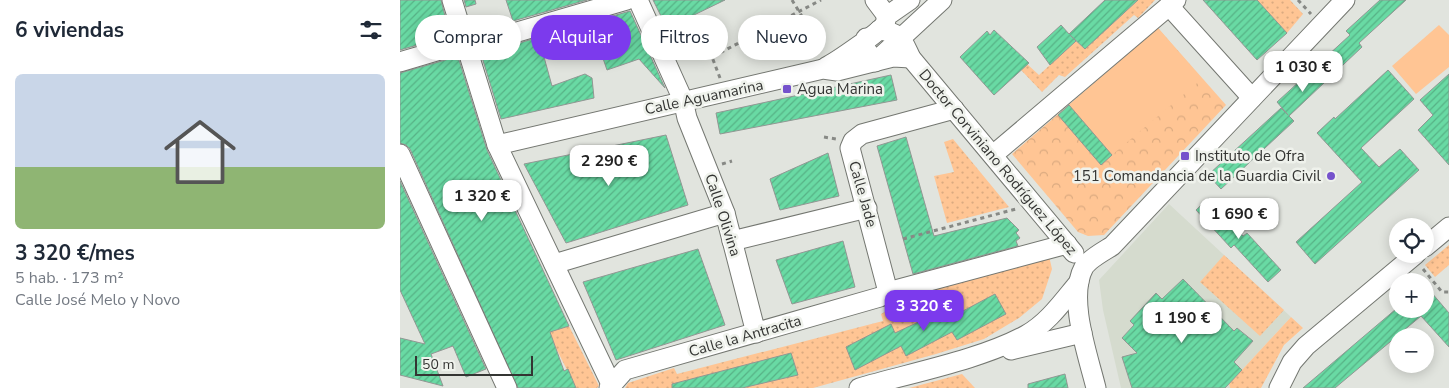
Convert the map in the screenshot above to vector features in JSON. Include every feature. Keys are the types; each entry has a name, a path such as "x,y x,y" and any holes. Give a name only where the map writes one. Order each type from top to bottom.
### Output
{"street":[{"path":"452,0 456,15"},
{"path":"521,31 627,0"},
{"name":"Calle Olivina","path":"638,0 683,100 686,118 725,214 756,333"},
{"path":"875,0 877,28 865,48 875,62 942,0"},
{"path":"822,69 842,59 910,0"},
{"path":"859,388 989,351 1026,334 1052,314 1082,273 1112,246 1345,0"},
{"path":"993,155 1173,3 1252,98"},
{"path":"877,28 894,32 900,37"},
{"name":"Doctor Corviniano Rodríguez López","path":"900,37 912,58 1068,246 1082,273"},
{"name":"Calle Aguamarina","path":"497,145 822,69 837,71 893,56 912,58"},
{"path":"400,62 415,58"},
{"path":"470,60 497,145 610,386"},
{"name":"Calle Jade","path":"888,292 850,148 853,141 862,134 954,109"},
{"path":"400,154 507,388"},
{"path":"732,241 867,208"},
{"path":"554,264 725,214"},
{"path":"1434,239 1449,227"},
{"name":"Calle la Antracita","path":"610,386 624,370 880,297 888,292 1068,246 1093,248 1112,246"},
{"path":"1279,388 1292,362 1306,346 1405,263"},
{"path":"1082,273 1078,306 1082,333 1096,388"},
{"path":"989,351 1015,350 1082,333"}],"path":[{"path":"792,0 817,42 822,69"},
{"path":"727,92 712,57 821,0"},
{"path":"903,239 1034,204"},
{"path":"1425,263 1442,292 1449,292"}],"shaded area":[{"path":"1169,204 1291,317 1229,384 1230,388 1121,388 1103,310 1099,280"}],"green space":[{"path":"1138,0 1155,0 1138,18 1134,15 1065,77 1059,75 1042,92 1021,70 1027,64 1039,75 1076,41 1085,49"},
{"path":"1257,0 1290,0 1303,14 1287,33"},
{"path":"1439,25 1449,35 1449,67 1416,94 1392,66"},
{"path":"1158,28 1226,105 1104,235 1088,236 1078,232 1012,154"},
{"path":"1158,28 1202,79 1112,155 1069,105"},
{"path":"953,139 1009,207 947,223 934,176 954,172 944,142"},
{"path":"1449,245 1449,265 1435,277 1434,273 1432,273 1425,265 1434,263 1434,258"},
{"path":"1224,255 1284,310 1260,336 1200,282"},
{"path":"1049,256 1052,269 1042,299 1019,318 984,339 936,354 813,388 625,388 628,383 674,368 677,374 883,321 881,314 895,306 900,298"},
{"path":"1291,317 1303,328 1284,345 1261,388 1230,388 1229,384"},
{"path":"569,326 599,386 597,388 576,388 548,332"},
{"path":"962,374 975,388 909,388"}],"building":[{"path":"400,0 441,0 445,15 415,15 415,46 400,50"},
{"path":"464,0 475,0 476,4 466,7"},
{"path":"506,0 587,0 521,19 521,15 511,15"},
{"path":"653,0 725,0 694,15 660,15"},
{"path":"1105,0 1138,0 1085,49 1070,35 1076,41 1050,65 1037,47 1061,25 1069,34"},
{"path":"1203,0 1257,0 1287,33 1257,60"},
{"path":"1380,0 1406,0 1359,43 1362,47 1289,116 1294,121 1221,189 1208,175 1281,108 1288,115 1277,102 1350,35 1346,31"},
{"path":"630,11 641,35 641,60 652,60 665,88 639,59 607,70 604,60 631,60 631,15 616,15"},
{"path":"994,30 1029,63 994,95 960,57 987,31 990,35"},
{"path":"531,40 531,60 545,60 552,86 585,74 592,78 594,98 501,119 483,60 521,60 521,42"},
{"path":"446,60 459,60 487,150 569,326 550,332 564,371 568,369 576,388 518,388 410,149 400,143 400,73"},
{"path":"1388,70 1414,99 1361,148 1379,167 1400,149 1419,170 1315,264 1296,242 1362,182 1317,133"},
{"path":"1449,74 1449,165 1418,130 1433,115 1420,100"},
{"path":"891,75 897,100 720,134 716,113"},
{"path":"1069,105 1112,155 1101,165 1058,115"},
{"path":"666,135 688,205 566,243 524,164"},
{"path":"906,137 934,236 1007,218 1019,230 1016,233 1020,238 1016,241 1018,246 913,274 877,146"},
{"path":"828,153 839,196 780,210 770,179"},
{"path":"400,181 486,369 466,377 453,346 431,354 443,386 400,375 400,338 425,344 400,290"},
{"path":"1209,198 1243,236 1247,233 1281,270 1268,282 1234,245 1231,248 1196,210"},
{"path":"843,241 855,287 792,304 776,260"},
{"path":"698,249 725,325 616,360 583,282"},
{"path":"1183,279 1234,331 1237,328 1253,341 1234,362 1242,370 1225,388 1132,388 1122,357 1137,353 1122,338 1134,325 1130,321 1156,293 1162,299"},
{"path":"995,294 1006,314 957,340 952,332 906,356 901,346 855,370 846,347 891,324 895,333 942,311 946,320"},
{"path":"1434,296 1449,313 1449,347 1434,328 1423,318 1434,318"},
{"path":"1389,315 1389,318 1419,318 1407,328 1389,328 1389,343 1335,388 1303,388"},
{"path":"791,353 798,375 742,388 672,388 672,384"},
{"path":"1065,374 1068,388 1028,388 1028,384"}],"place":[{"name":"Agua Marina","path":"787,89"},
{"name":"Instituto de Ofra","path":"1185,156"},
{"name":"151 Comandancia de la Guardia Civil","path":"1331,176"}]}
